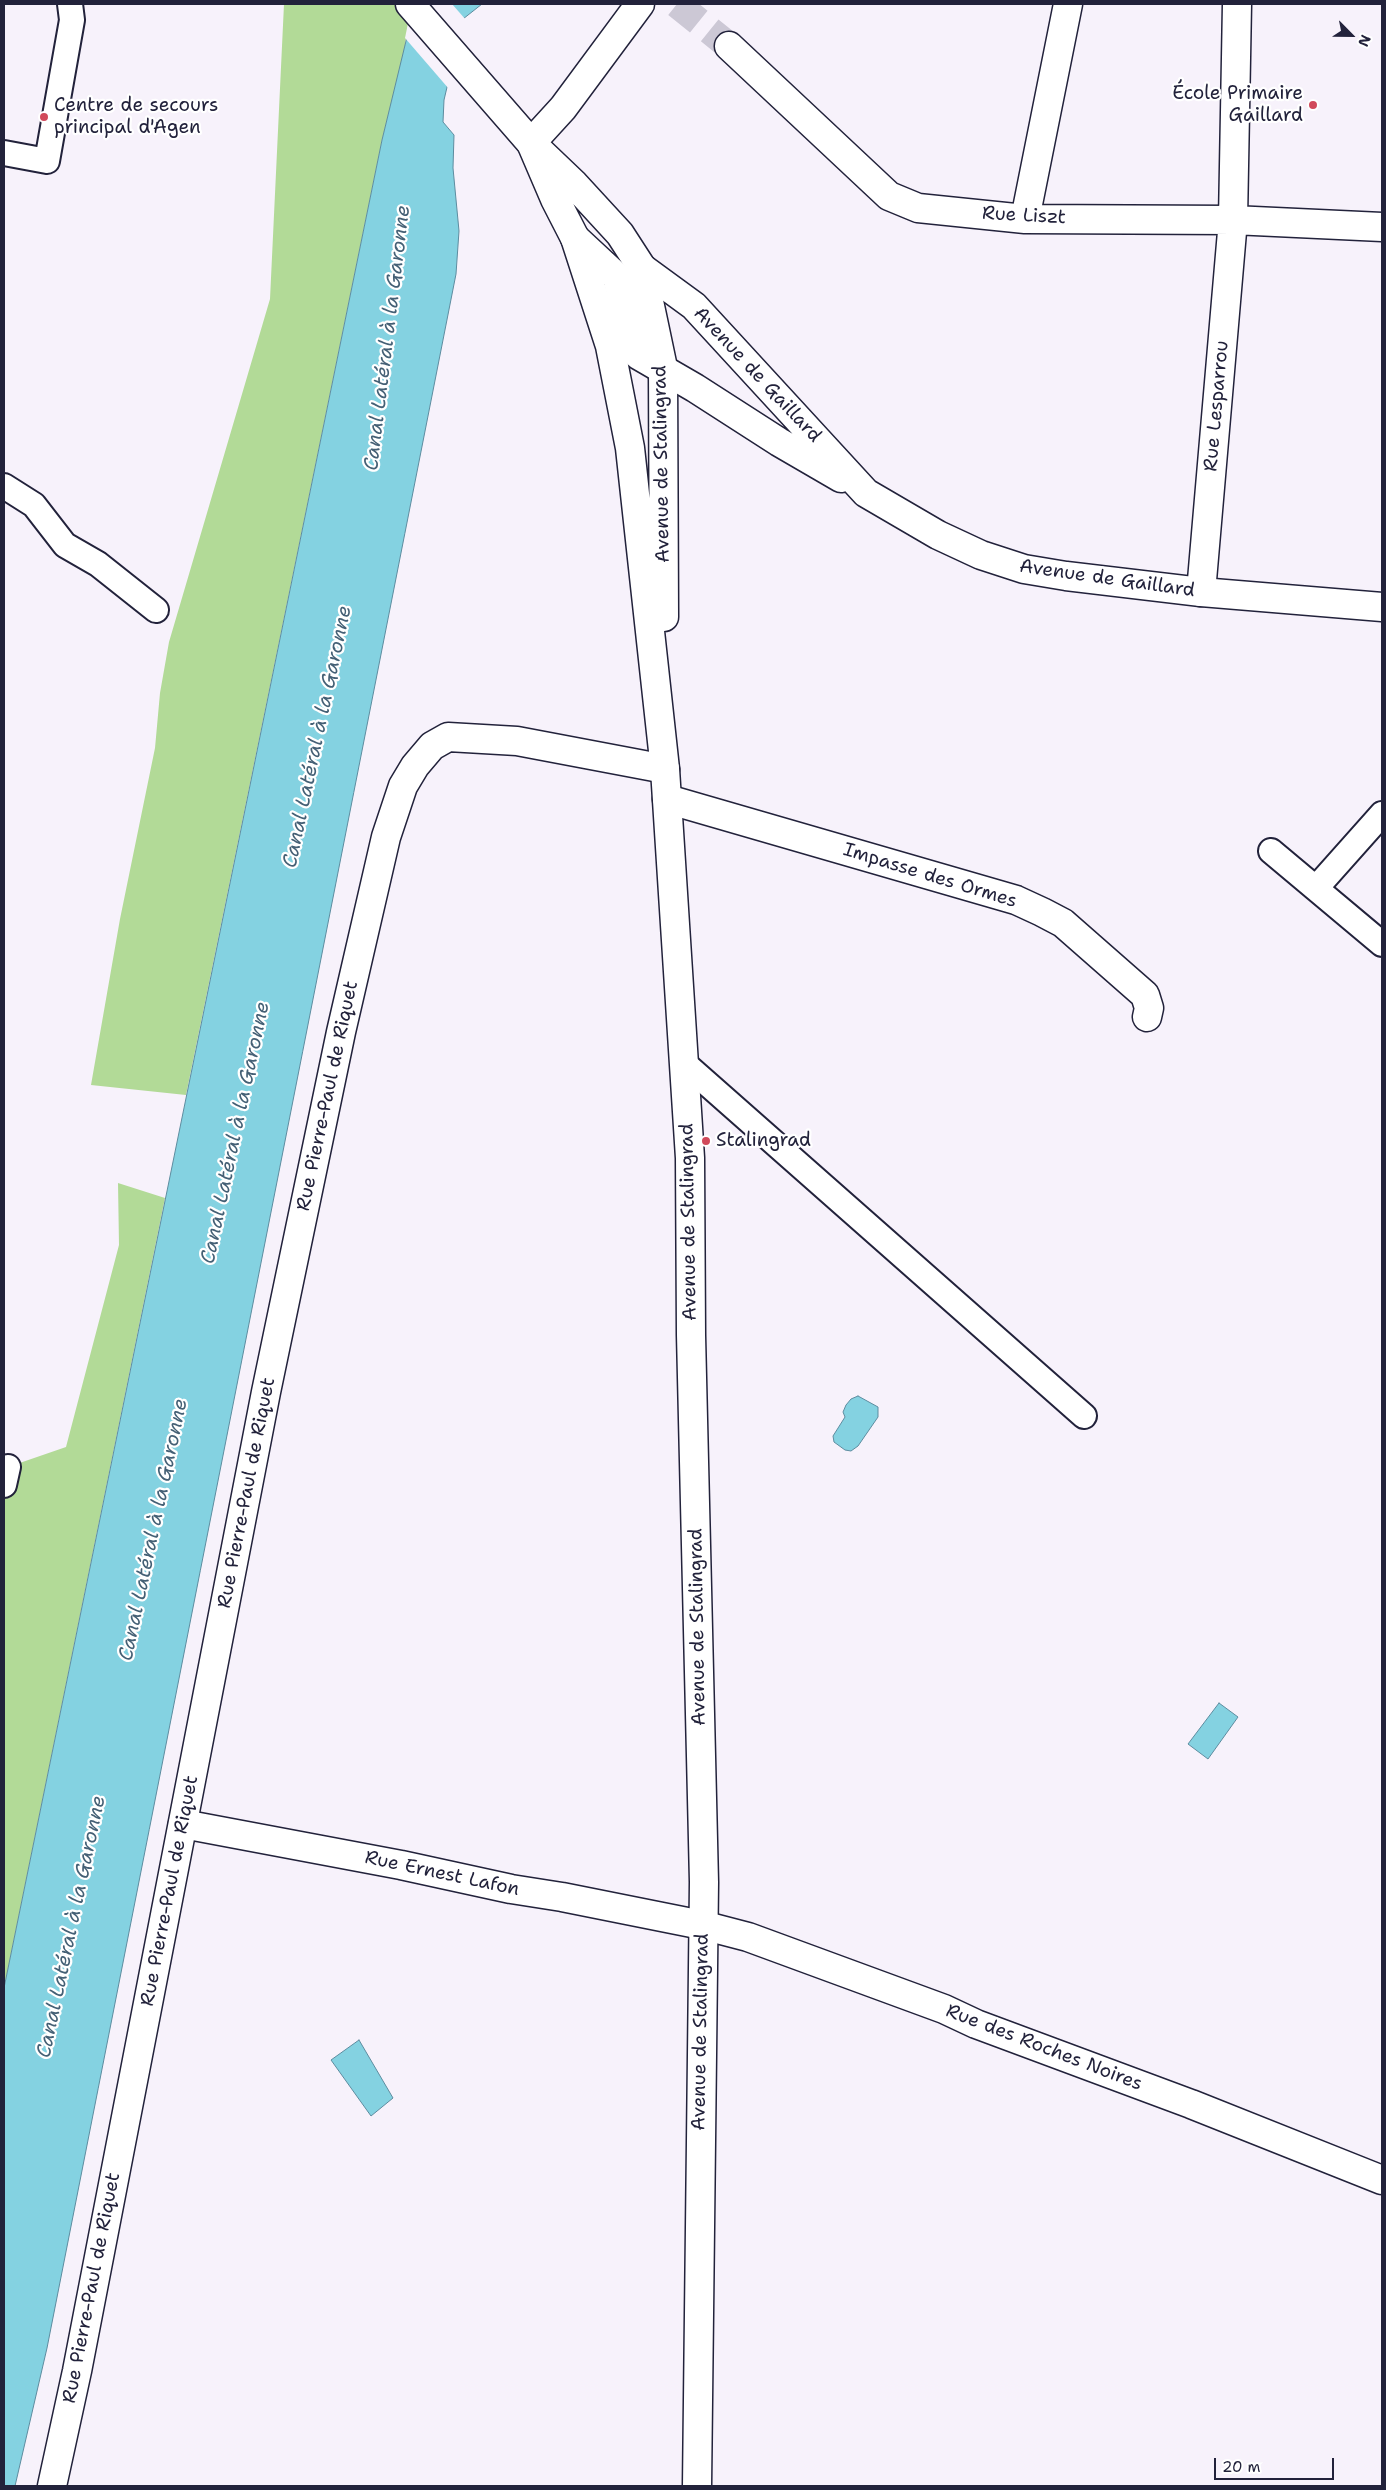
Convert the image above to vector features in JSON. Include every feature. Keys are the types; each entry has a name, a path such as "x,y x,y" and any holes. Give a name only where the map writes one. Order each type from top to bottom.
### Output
{"street":[{"name":"Avenue de Stalingrad","path":"410,4 526,137 574,184 620,234 642,268 663,368 665,769"},
{"path":"526,137 563,108 640,4"},
{"path":"1024,219 1068,4"},
{"name":"Rue Lesparrou","path":"1201,592 1233,220 1237,4"},
{"name":"Rue Liszt","path":"728,46 889,196 918,208 1024,219 1233,220 1382,227"},
{"name":"Avenue de Stalingrad","path":"526,137 574,238 610,346 630,448 665,769 690,1158 691,1335 704,1882 702,1925 697,2486"},
{"path":"574,238 617,277 632,342 638,355 663,368 779,442 866,493"},
{"name":"Avenue de Gaillard","path":"642,268 694,306 866,493 938,536 981,555 1024,569 1201,592 1382,607"},
{"name":"Rue Pierre-Paul de Riquet","path":"52,2486 77,2371 266,1392 341,1032 386,836 403,786 415,766 432,746 448,737 517,742 665,769"},
{"name":"Impasse des Ormes","path":"667,799 1016,900 1063,923 1145,995 1149,1008 1147,1016"},
{"name":"Rue Ernest Lafon","path":"183,1824 401,1865 511,1890 702,1925"},
{"name":"Rue des Roches Noires","path":"702,1925 748,1937 935,2006 976,2024 1192,2104 1382,2180"}],"lane":[{"path":"4,154 46,161 72,20 70,4"},
{"path":"4,486 34,505 65,545 98,564 156,610"},
{"path":"1317,888 1382,814"},
{"path":"1270,851 1317,888 1382,944"},
{"path":"685,1064 1084,1416"}],"green space":[{"path":"284,4 411,4 404,52 382,140 186,1095 91,1085 120,919 155,748 160,693 169,642 270,299"},
{"path":"118,1183 165,1198 4,1988 4,1492 8,1467 66,1447 119,1245"}],"water":[{"name":"Canal Latéral à la Garonne","path":"415,4 482,4 463,19 444,100 443,122 454,135 453,168 459,231 456,274 47,2348 15,2486 4,2486 4,1988 382,140"},
{"path":"858,1396 878,1407 878,1417 858,1446 851,1451 845,1450 834,1442 833,1436 845,1417 843,1412 846,1405 851,1399"},
{"path":"1219,1703 1238,1717 1208,1759 1188,1744"},
{"path":"359,2040 393,2098 371,2116 331,2060"}],"pier":[{"path":"412,4 452,4 466,20 449,89 405,38"}],"tunnel":[{"path":"677,4 729,46"}],"place":[{"name":"École Primaire Gaillard","path":"1313,105"},
{"name":"Centre de secours principal d'Agen","path":"44,117"},
{"name":"Stalingrad","path":"706,1141"}]}
